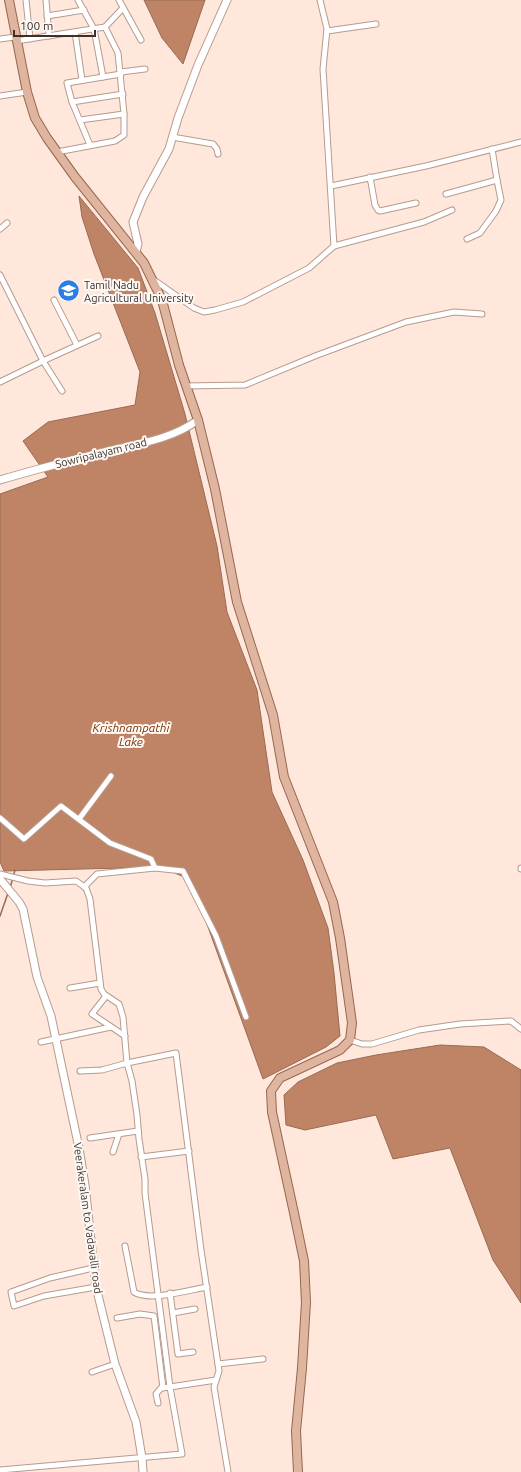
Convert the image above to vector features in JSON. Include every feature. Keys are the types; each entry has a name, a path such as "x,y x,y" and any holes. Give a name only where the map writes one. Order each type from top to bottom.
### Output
{"main road":[{"path":"9,0 27,92 35,118 75,177 136,252 153,279 162,300 179,365 198,420 215,489 237,602 273,716 284,777 333,902 340,938 352,1023 350,1040 340,1050 280,1078 271,1091 272,1112 304,1261 306,1302 296,1431 298,1472"}],"street":[{"path":"26,0 30,39"},
{"path":"46,0 49,36"},
{"path":"78,0 94,29 103,77"},
{"path":"119,0 141,40"},
{"path":"136,252 138,244 133,222 143,197 169,149 178,118 198,65 226,0"},
{"path":"320,0 327,31 323,69 334,246"},
{"path":"0,39 30,39 105,27 124,8"},
{"path":"47,16 84,10"},
{"path":"327,31 376,24"},
{"path":"57,152 115,141 124,135 121,73 118,54 105,27"},
{"path":"75,32 82,80"},
{"path":"90,145 72,102 66,83 145,69"},
{"path":"0,96 27,92"},
{"path":"72,102 122,94"},
{"path":"80,120 124,114"},
{"path":"172,137 213,144 216,146 218,154"},
{"path":"331,186 426,166 521,142"},
{"path":"467,239 480,233 502,200 492,149"},
{"path":"370,177 375,205 378,210 380,211 416,203"},
{"path":"446,194 497,180"},
{"path":"153,279 194,308 204,312 215,310 243,302 308,268 334,246 424,222 452,210"},
{"path":"0,229 7,223"},
{"path":"0,275 43,361 62,391"},
{"path":"54,300 77,345"},
{"path":"186,386 245,385 314,356 406,322 454,312 482,314"},
{"path":"0,382 98,336"},
{"name":"Sowripalayam road","path":"0,480 92,455 160,439 187,428 198,420"},
{"path":"79,819 111,776"},
{"path":"0,818 24,840 61,806 110,843 152,860 155,868"},
{"path":"84,887 97,874 155,868 183,871 216,936 246,1017"},
{"path":"0,1470 182,1454 170,1388 137,1115 132,1081 127,1062 123,1017 119,1004 106,996 100,989 90,899 84,887 76,881 46,883 2,877"},
{"name":"Veerakeralam to Vadavalli road","path":"2,877 23,909 37,977 51,1016 79,1148 85,1185 96,1287 115,1364 136,1422 143,1472"},
{"path":"70,988 100,983"},
{"path":"106,996 92,1014 125,1036"},
{"path":"350,1040 362,1044 372,1044 419,1030 460,1024 510,1022 521,1029"},
{"path":"41,1042 111,1027"},
{"path":"80,1071 102,1070 127,1062 176,1053 219,1371 214,1386 228,1472"},
{"path":"90,1138 138,1131"},
{"path":"113,1152 119,1134"},
{"path":"142,1157 189,1151"},
{"path":"125,1246 134,1292 139,1295 158,1295 207,1287"},
{"path":"93,1268 50,1278 11,1292 14,1306 44,1296 96,1287"},
{"path":"170,1293 178,1354 193,1352"},
{"path":"173,1313 195,1309"},
{"path":"117,1318 140,1314 154,1316 164,1388"},
{"path":"218,1364 263,1359"},
{"path":"92,1372 115,1364"},
{"path":"158,1403 156,1394 161,1388 170,1388 216,1380"}],"water":[{"path":"144,0 205,0 183,64 162,38"},
{"name":"Krishnampathi Lake","path":"79,196 138,268 155,313 185,414 217,546 227,612 257,690 272,792 303,860 328,928 340,1036 326,1047 263,1079 191,880 161,867 4,871 0,862 0,494 48,477 23,441 48,422 135,405 140,372 94,254 82,217"},
{"path":"440,1045 484,1047 521,1070 521,1303 493,1260 450,1148 393,1159 376,1115 305,1130 286,1125 284,1095 298,1082 337,1063"}],"waterway":[{"path":"10,888 15,870"},
{"path":"0,916 8,893"}],"place":[{"name":"Tamil Nadu Agricultural University","path":"68,291"}]}
